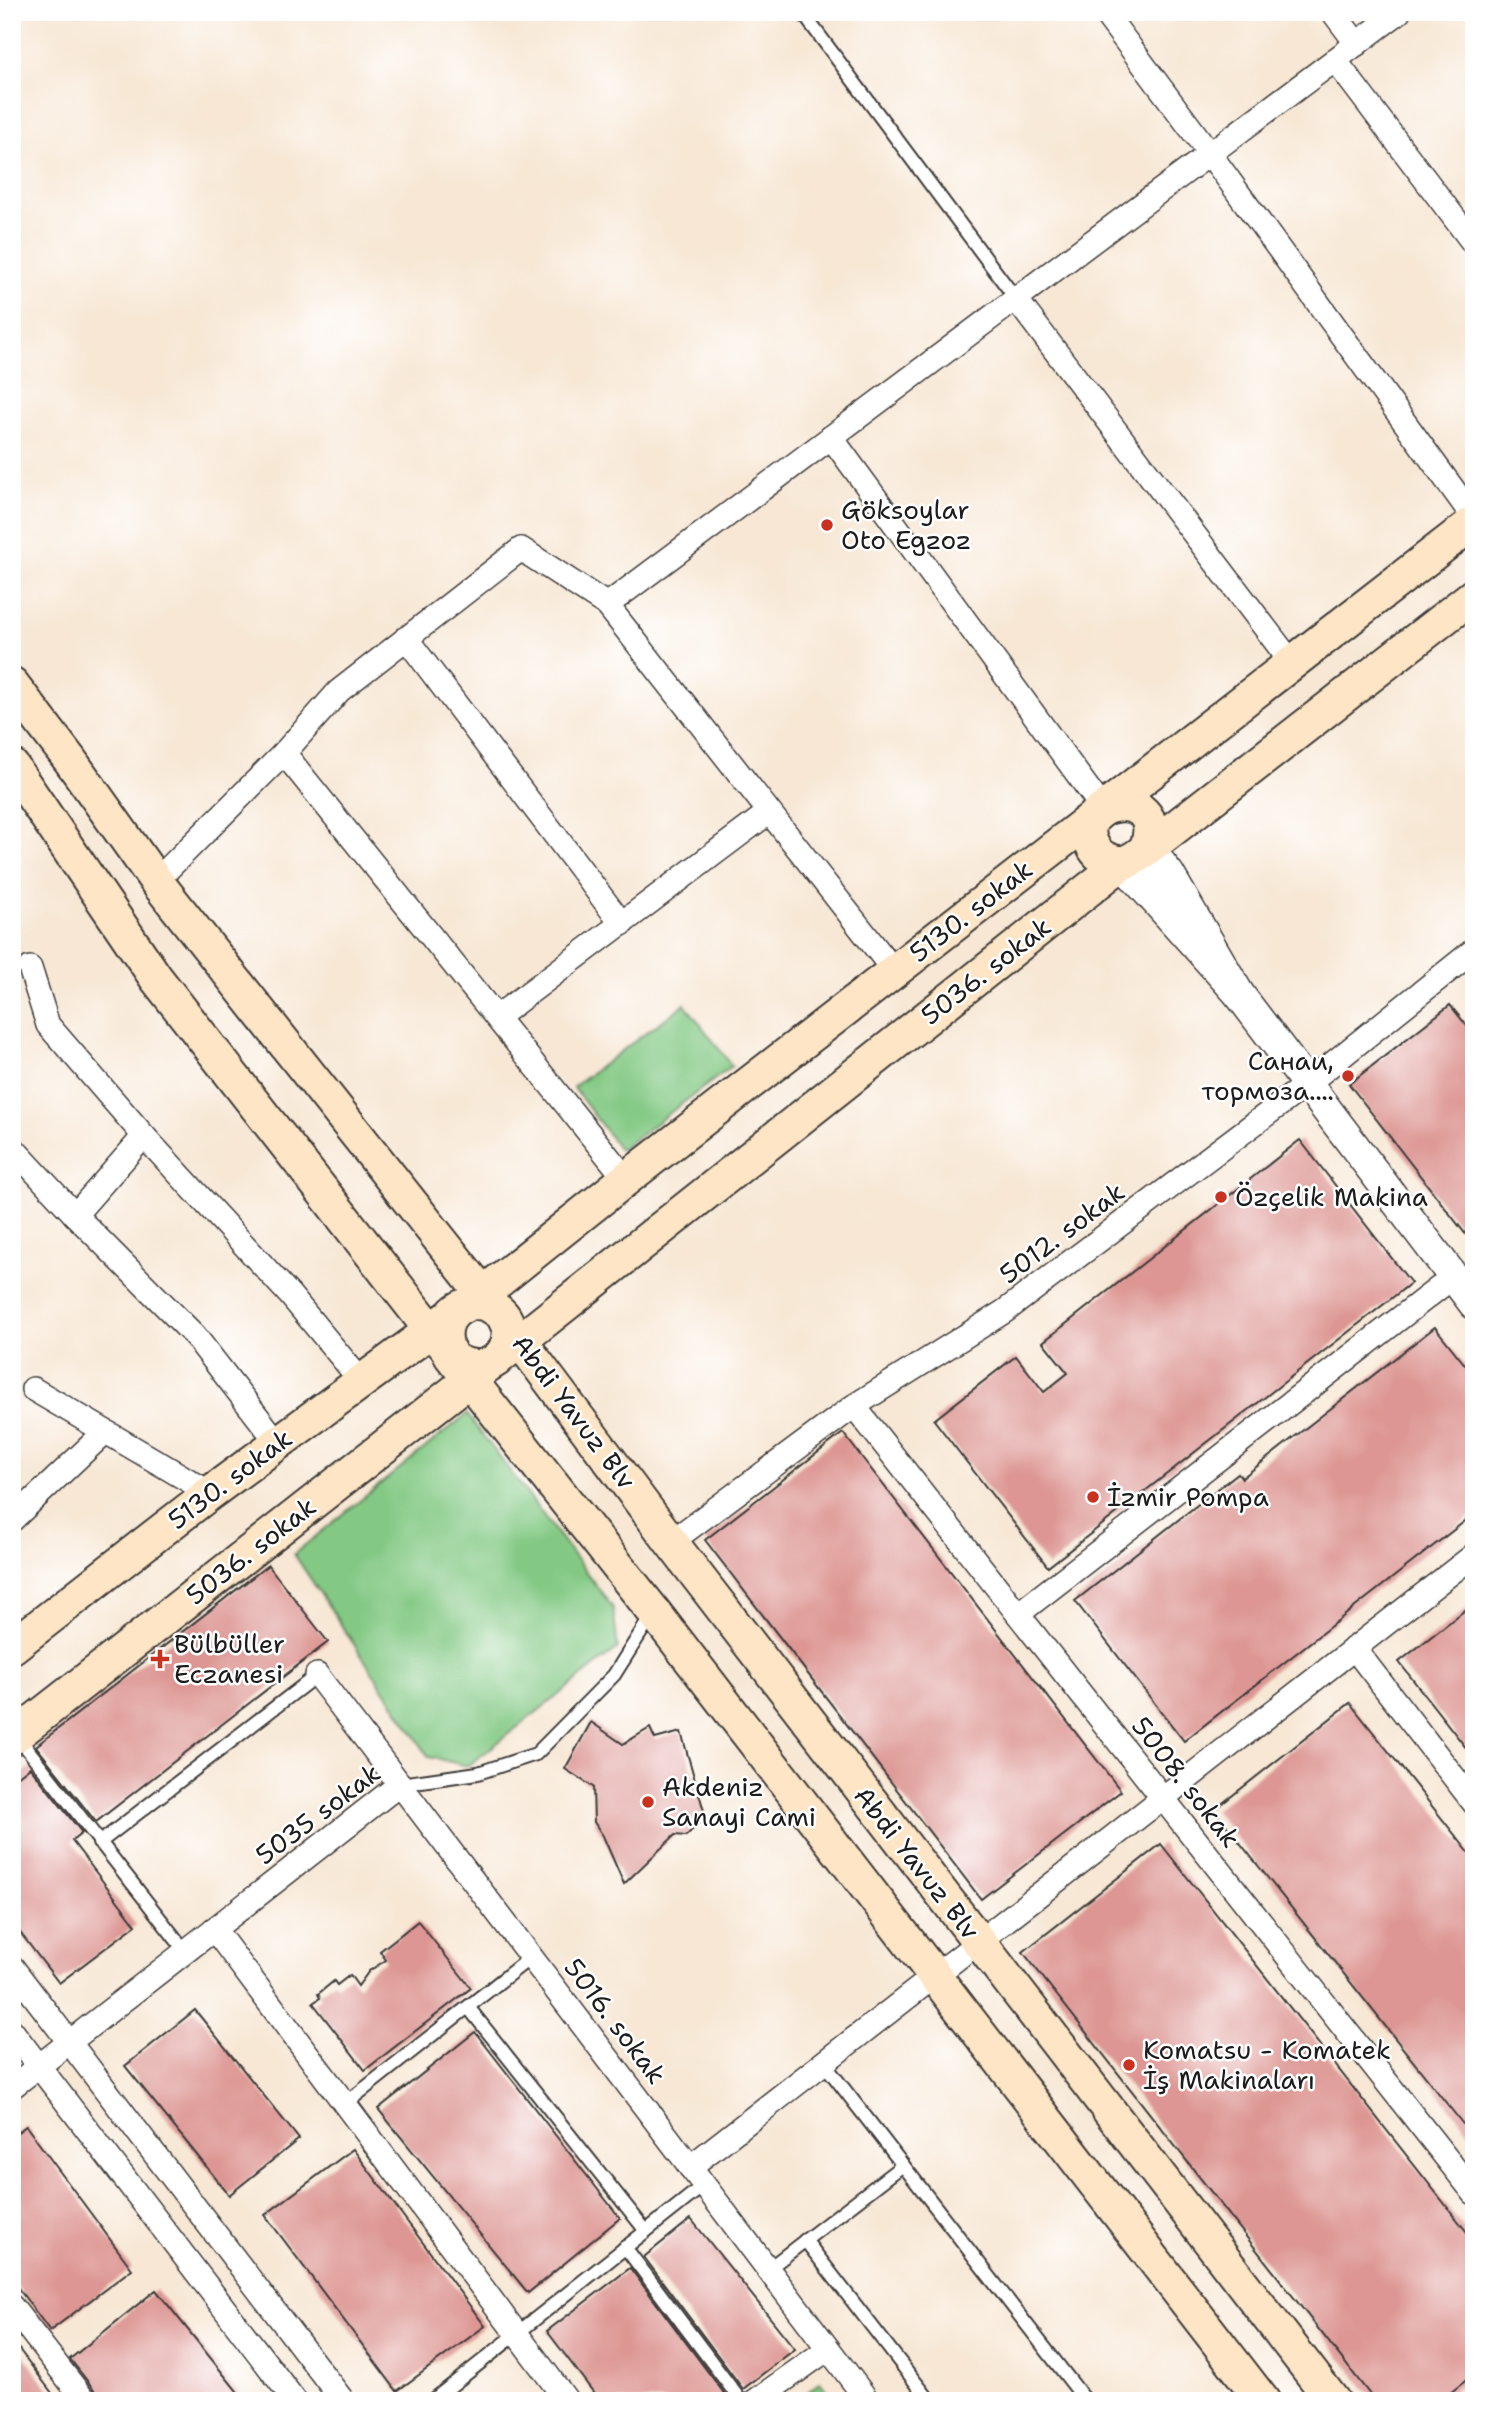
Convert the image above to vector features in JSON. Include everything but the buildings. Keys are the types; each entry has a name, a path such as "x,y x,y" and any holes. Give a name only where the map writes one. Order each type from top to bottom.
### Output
{"main road":[{"name":"5130. sokak","path":"12,1647 210,1493 361,1381 477,1335 626,1179 1474,520"},
{"name":"5036. sokak","path":"14,1736 477,1335 1134,855 1159,840 1474,595"},
{"path":"12,684 70,760 477,1335 654,1612 1263,2401"},
{"path":"17,780 156,978 477,1335"},
{"path":"1118,803 1133,806 1145,816 1150,831 1134,855 1107,860 1095,850 1090,835 1093,820 1103,809 1118,803"},
{"name":"Abdi Yavuz Blv","path":"477,1335 671,1542 1333,2401"}],"street":[{"path":"1104,12 1474,520"},
{"path":"1333,12 1357,44"},
{"path":"607,605 1399,12"},
{"path":"1335,60 1474,244"},
{"path":"1016,299 1291,662"},
{"path":"831,437 1103,809"},
{"path":"156,881 284,753 340,691 521,549 607,605 768,814 894,971"},
{"path":"406,638 622,923"},
{"path":"284,753 626,1179"},
{"path":"497,1017 768,814"},
{"path":"1134,855 1474,1304"},
{"name":"5012. sokak","path":"671,1542 855,1406 1005,1311 1307,1084 1474,950"},
{"path":"30,968 48,1025 144,1136 290,1295 361,1381"},
{"path":"75,1215 144,1136"},
{"path":"12,1147 195,1336 278,1443"},
{"path":"1018,1614 1453,1277"},
{"path":"33,1389 210,1493"},
{"name":"5008. sokak","path":"855,1406 1474,2193"},
{"path":"12,1520 105,1432"},
{"path":"697,2176 823,2062 1474,1555"},
{"path":"1354,1648 1474,1803"},
{"name":"5016. sokak","path":"317,1675 868,2401"},
{"name":"5035 sokak","path":"12,2087 400,1784"},
{"path":"214,1929 567,2401"},
{"path":"12,1967 343,2401"},
{"path":"12,2031 295,2401"},
{"path":"12,2307 85,2401"},
{"path":"755,2401 828,2349"}],"lane":[{"path":"802,12 1016,299"},
{"name":"5035 sokak","path":"400,1784 478,1773 536,1754 614,1675 654,1612"},
{"path":"99,1843 317,1675"},
{"path":"14,1736 186,1952"},
{"path":"345,2104 531,1958"},
{"path":"468,2007 646,2231"},
{"path":"823,2062 1086,2401"},
{"path":"768,2269 904,2165"},
{"path":"432,2401 646,2231 697,2176"},
{"path":"806,2240 930,2401"},
{"path":"625,2247 741,2401"}],"green space":[{"path":"685,1004 732,1066 620,1150 573,1087"},
{"path":"467,1414 613,1608 618,1648 468,1766 429,1757 294,1554"},
{"path":"820,2382 835,2401 797,2401"}],"place":[{"name":"Göksoylar Oto Egzoz","path":"827,525"},
{"name":"Санаи, тормоза....","path":"1348,1076"},
{"name":"Özçelik Makina","path":"1221,1197"},
{"name":"İzmir Pompa","path":"1093,1497"},
{"name":"Bülbüller Eczanesi","path":"160,1659"},
{"name":"Akdeniz Sanayi Cami","path":"648,1802"},
{"name":"Komatsu - Komatek İş Makinaları","path":"1129,2065"}]}
